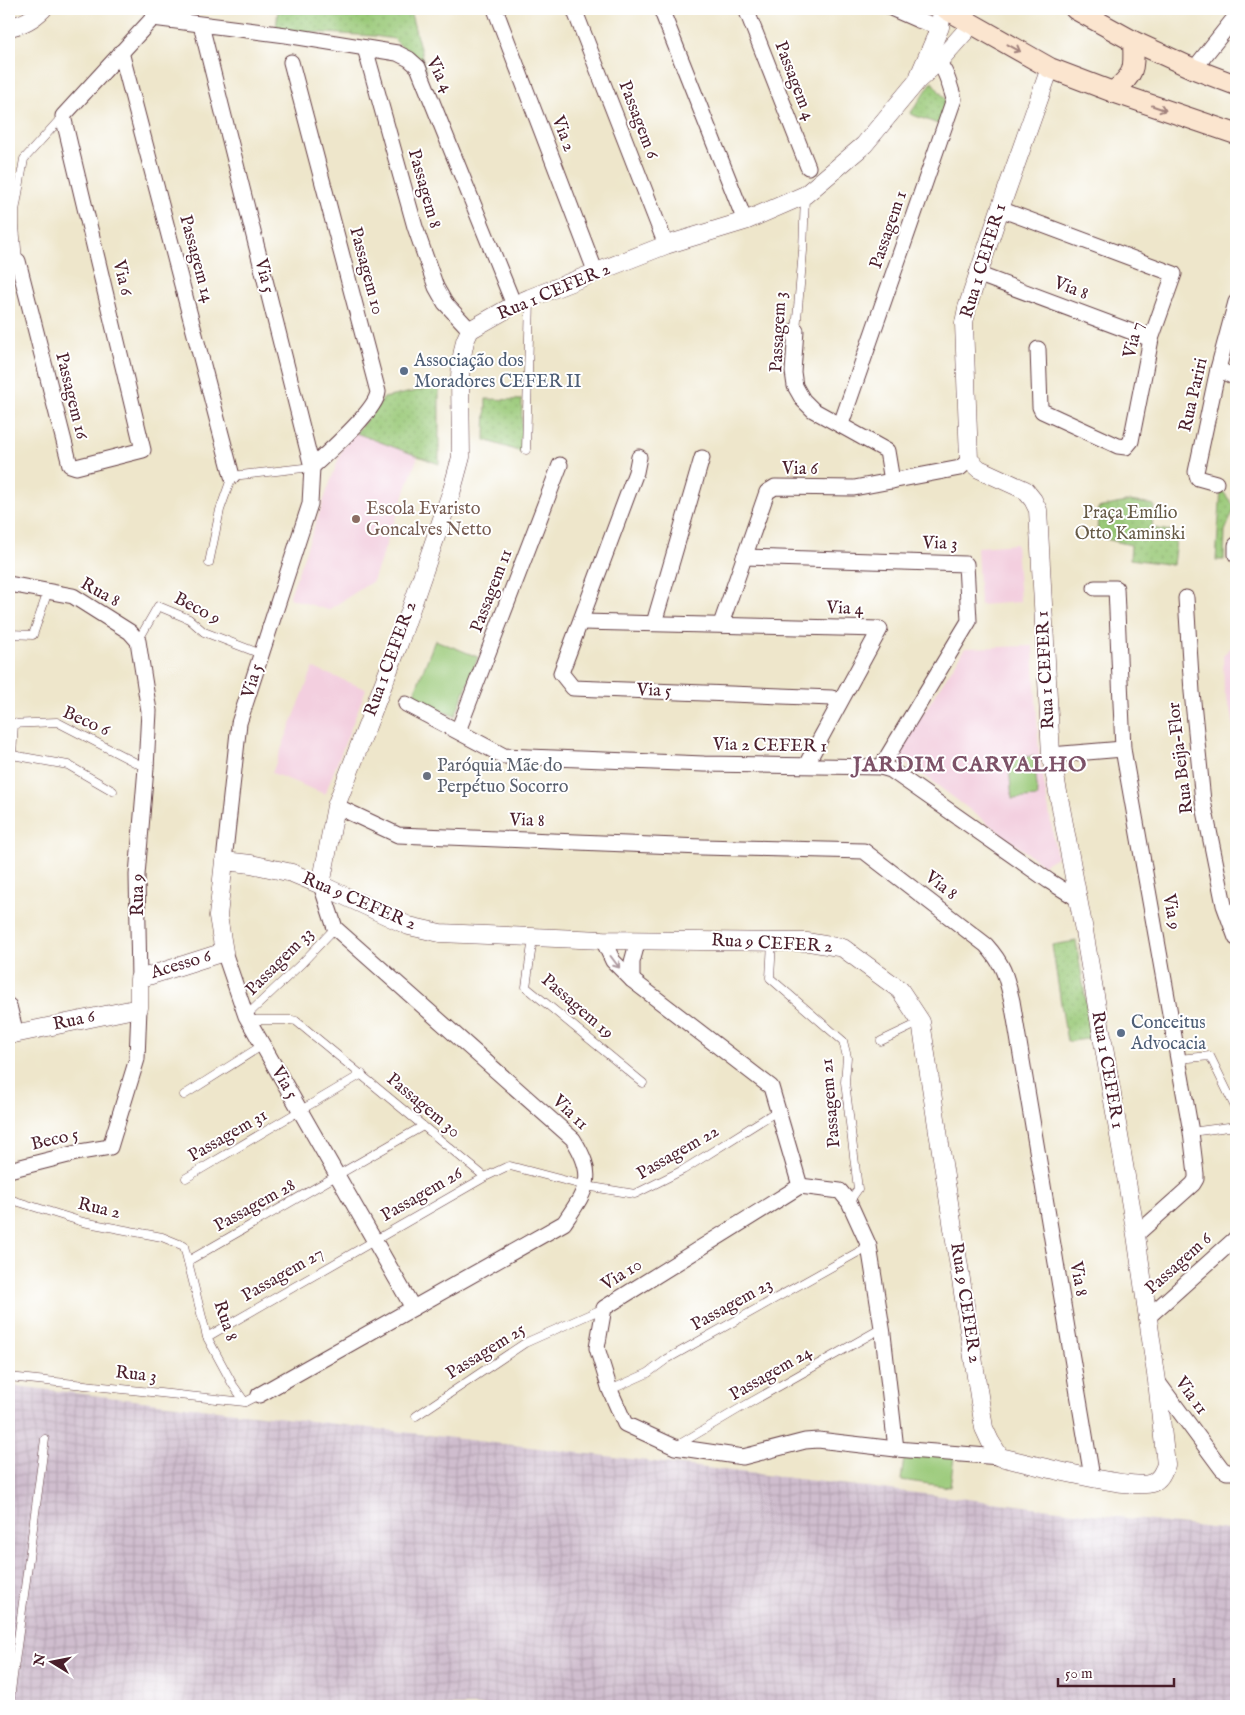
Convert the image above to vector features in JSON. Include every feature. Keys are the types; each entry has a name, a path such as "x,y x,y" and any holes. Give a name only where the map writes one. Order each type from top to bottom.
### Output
{"main road":[{"path":"1075,9 1133,41 1194,69 1236,85"},
{"path":"943,15 970,16 1050,68 1113,92 1236,134"},
{"path":"1113,92 1128,80 1132,73 1133,41"}],"street":[{"path":"9,27 18,26 30,20 43,9"},
{"name":"Via 2","path":"495,9 596,273"},
{"name":"Passagem 6","path":"574,9 666,245"},
{"path":"661,9 746,221"},
{"name":"Passagem 4","path":"746,9 808,167"},
{"path":"892,9 943,15"},
{"name":"Rua 1 CEFER 2","path":"934,57 943,15"},
{"name":"Rua 1 CEFER 2","path":"321,884 336,806 398,646 452,490 460,457 461,361 465,341 470,330 522,302 666,245 746,221 805,195 864,145 918,80 934,57 970,16"},
{"path":"1194,69 1236,16"},
{"name":"Via 4","path":"63,116 153,18 286,35 396,53 409,59 418,67 522,302"},
{"name":"Via 5","path":"201,25 312,467 310,504 240,723 218,916 224,952 247,1018 413,1308"},
{"name":"Passagem 8","path":"364,48 415,227 436,288 445,303 470,330"},
{"name":"Passagem 14","path":"121,52 232,476"},
{"name":"Passagem 1","path":"841,424 954,99 949,81 934,57"},
{"name":"Passagem 10","path":"291,62 378,392 377,398 354,428 312,467"},
{"name":"Rua 1 CEFER 1","path":"1050,68 977,274 964,322 969,460 980,469 1025,490 1038,510 1051,755 1136,1235 1157,1381 1166,1466 1161,1478 1150,1484 1134,1484 1092,1477"},
{"name":"Via 6","path":"63,116 143,450"},
{"name":"Via 7","path":"1000,209 1174,274 1151,339 1131,441 1126,447 1118,446 1042,411 1040,406 1038,349"},
{"name":"Passagem 16","path":"18,261 70,465 76,467 143,450"},
{"name":"Via 8","path":"977,274 1151,339"},
{"name":"Rua Pariri","path":"1216,483 1198,478 1196,472 1218,369 1236,302"},
{"name":"Passagem 3","path":"796,330 793,372 795,386 803,400 814,410 887,451 892,481"},
{"path":"1218,369 1236,378"},
{"name":"Via 5","path":"639,457 636,472 562,673 573,688 832,698"},
{"path":"654,623 702,458"},
{"name":"Via 6","path":"721,624 767,492 775,487 854,488 960,468 969,460"},
{"name":"Passagem 11","path":"458,730 560,465"},
{"path":"1236,545 1236,555"},
{"name":"Via 3","path":"744,557 966,564 968,621 881,768"},
{"name":"Rua 8","path":"9,584 72,596 130,632 138,642"},
{"name":"Via 9","path":"1095,588 1116,588 1123,749 1191,1132 1196,1179 1136,1235"},
{"name":"Rua Beija-Flor","path":"1186,598 1192,692 1203,801 1224,905 1236,938"},
{"name":"Via 4","path":"582,622 880,629 806,765"},
{"name":"Rua 9","path":"110,1147 137,1059 139,1008 138,875 149,712 138,642"},
{"name":"Via 2 CEFER 1","path":"406,704 504,756 704,764 806,765 891,770 1049,881 1078,899"},
{"path":"1051,755 1123,749"},
{"name":"Via 8","path":"336,806 398,835 702,847 864,851 986,945 998,958 1005,974 1012,1000 1092,1477"},
{"name":"Rua 9 CEFER 2","path":"224,861 251,864 292,873 321,884 409,926 440,933 603,940 808,942 843,948 900,990 921,1022 984,1428 990,1442 1000,1457"},
{"path":"321,884 335,928"},
{"name":"Via 11","path":"335,928 573,1139 586,1163 586,1186"},
{"path":"603,940 613,961 632,980 771,1087 800,1186 840,1191 849,1202 868,1246 882,1328 896,1449"},
{"path":"632,980 632,962 638,940"},
{"name":"Acesso 6","path":"139,979 224,952"},
{"path":"9,1006 13,1034"},
{"name":"Rua 6","path":"13,1034 139,1008"},
{"name":"Beco 5","path":"9,1170 80,1152 110,1147"},
{"path":"259,1395 564,1223 586,1186"},
{"name":"Via 10","path":"800,1186 604,1308 597,1348 610,1390 625,1424 675,1447 743,1457 805,1441 818,1440 896,1449 1000,1457"},
{"name":"Passagem 6","path":"1147,1318 1236,1238"},
{"name":"Via 11","path":"1157,1381 1222,1469 1227,1472 1236,1472"},
{"path":"1000,1457 1092,1477"}],"lane":[{"path":"18,261 15,211 24,159 63,116"},
{"name":"Passagem 3","path":"796,330 803,251 805,195"},
{"path":"522,302 526,450"},
{"path":"209,563 220,510 232,476 312,467"},
{"path":"9,646 11,634 33,635 48,591"},
{"name":"Beco 9","path":"138,642 158,606 189,619 204,632 261,654"},
{"name":"Beco 6","path":"11,724 56,722 146,768"},
{"path":"11,724 12,754 68,765 113,791"},
{"name":"Passagem 33","path":"247,1018 335,928"},
{"name":"Passagem 19","path":"533,938 526,987 643,1083"},
{"name":"Passagem 21","path":"772,942 770,978 843,1041 847,1057 846,1082 858,1189 849,1202"},
{"name":"Passagem 30","path":"247,1018 296,1021 485,1177"},
{"path":"881,1041 921,1022"},
{"path":"184,1095 263,1045"},
{"path":"1178,1059 1210,1056 1236,1109"},
{"name":"Passagem 31","path":"186,1178 362,1074"},
{"name":"Passagem 22","path":"586,1186 635,1194 682,1170 777,1111"},
{"name":"Passagem 28","path":"188,1261 423,1126"},
{"path":"1191,1132 1236,1126"},
{"path":"485,1177 510,1166 586,1186"},
{"name":"Passagem 26","path":"374,1240 485,1177"},
{"name":"Rua 2","path":"9,1199 83,1222 162,1238 184,1246"},
{"name":"Passagem 27","path":"207,1336 374,1240"},
{"name":"Rua 8","path":"184,1246 207,1336 233,1385 245,1402"},
{"name":"Passagem 23","path":"610,1390 648,1373 667,1360 868,1246"},
{"name":"Passagem 25","path":"416,1416 525,1343 604,1308"},
{"name":"Passagem 24","path":"675,1447 882,1328"},
{"name":"Rua 3","path":"9,1376 245,1402"},
{"path":"245,1402 259,1395"},
{"path":"9,1706 46,1439"}],"shaded area":[{"name":"Escola Evaristo Goncalves Netto","path":"355,433 418,456 373,581 328,610 289,598 342,449"},
{"path":"1016,544 1020,602 980,605 977,547"},
{"path":"1236,643 1236,741 1232,715 1224,690 1223,655"},
{"path":"1033,646 1039,753 1057,857 1043,865 929,779 895,757 965,648"},
{"path":"313,668 366,689 325,794 272,773"},
{"path":"16,1386 1236,1531 1236,1706 9,1706 9,1434"}],"green space":[{"path":"278,9 374,9 411,14 426,71 394,39 276,30"},
{"path":"932,82 949,104 941,125 910,114"},
{"path":"439,386 439,464 356,433 384,398"},
{"path":"486,399 522,400 521,452 485,440"},
{"path":"1221,489 1235,507 1225,531 1224,560 1216,560"},
{"name":"Praça Emílio Otto Kaminski","path":"1130,501 1154,505 1152,528 1177,532 1173,565 1130,559 1131,545 1097,537 1098,508"},
{"path":"435,640 478,657 455,716 412,699"},
{"path":"1034,756 1038,797 1012,799 1008,758"},
{"path":"1076,941 1092,1038 1067,1042 1052,945"},
{"path":"905,1451 954,1457 950,1487 901,1480"}],"place":[{"name":"Associação dos Moradores CEFER II","path":"404,371"},
{"name":"Escola Evaristo Goncalves Netto","path":"356,519"},
{"name":"Paróquia Mãe do Perpétuo Socorro","path":"427,776"},
{"name":"Conceitus Advocacia","path":"1121,1033"}],"district":[{"name":"JARDIM CARVALHO","path":"970,765"}]}
